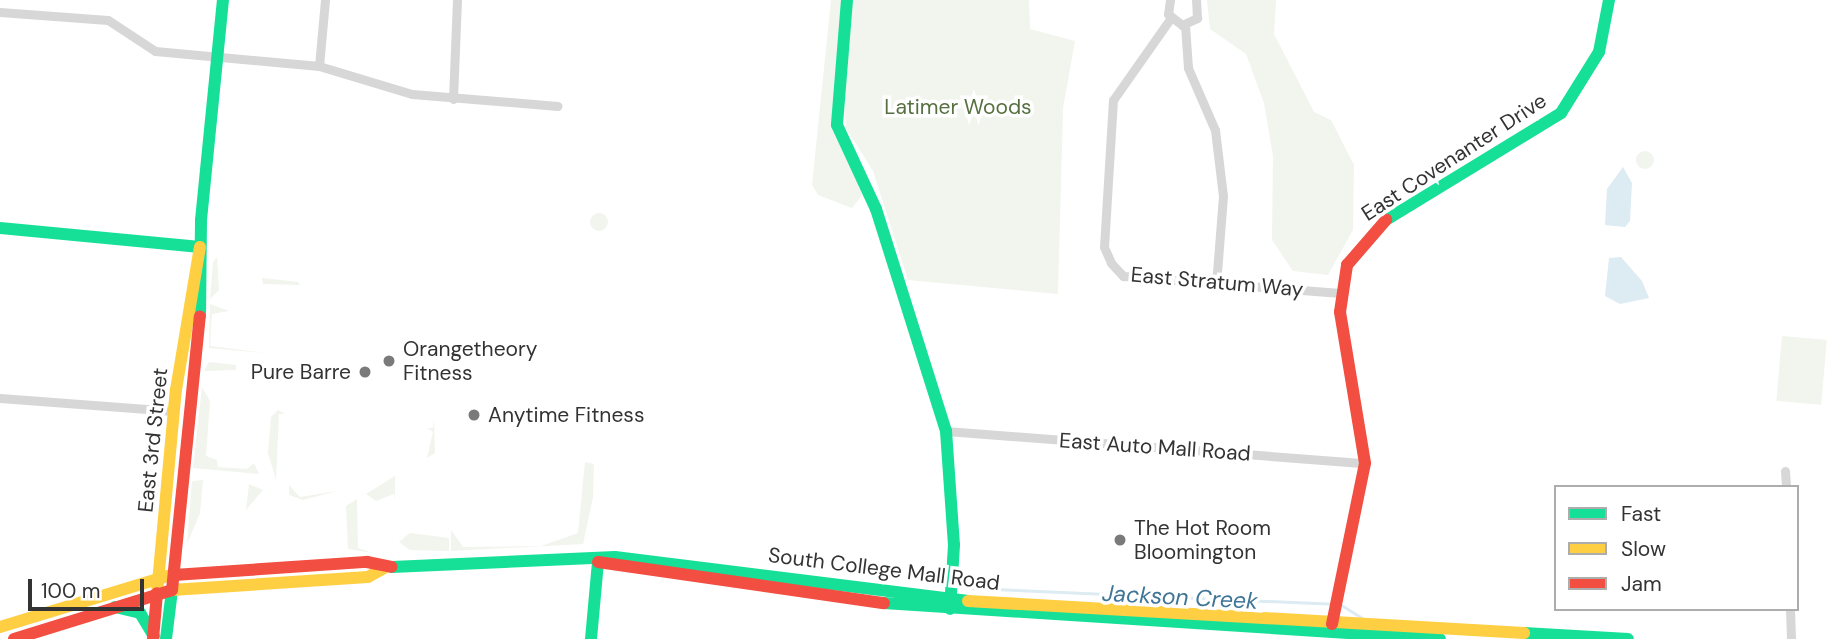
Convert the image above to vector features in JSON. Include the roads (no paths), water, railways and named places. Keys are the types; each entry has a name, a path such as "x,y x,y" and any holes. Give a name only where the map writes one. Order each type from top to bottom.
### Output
{"main road":[{"name":"East 3rd Street","path":"158,638 174,575 205,267 201,247 223,0"},
{"path":"847,0 837,125 876,209 946,431 950,606"},
{"name":"East Covenanter Drive","path":"1333,620 1365,463 1340,293 1352,256 1374,229 1561,113 1599,52 1609,0"},
{"path":"0,228 201,247"},
{"name":"East 3rd Street","path":"158,638 159,577 174,411 193,260 201,247"},
{"name":"South College Mall Road","path":"0,627 159,577 174,575 367,562 386,567 598,562 696,571 950,606 1165,623 1352,620 1628,639"},
{"path":"591,639 598,562"},
{"name":"South College Mall Road","path":"14,639 172,590 368,577 386,567"},
{"name":"South College Mall Road","path":"950,606 1167,608 1333,620 1359,634 1440,639"},
{"path":"113,607 141,613 158,638"},
{"path":"1165,623 1167,608"}],"street":[{"path":"319,66 325,0"},
{"path":"453,99 457,0"},
{"path":"1170,0 1170,19 1185,25"},
{"path":"1185,25 1199,13 1196,0"},
{"path":"0,12 116,22 147,49 319,66 412,94 558,106"},
{"name":"East Stratum Way","path":"1170,19 1114,100 1104,247 1123,276 1340,293"},
{"path":"1185,25 1188,68 1215,130 1223,196 1216,284"},
{"path":"0,398 174,411"},
{"name":"East Auto Mall Road","path":"946,431 1365,463"},
{"path":"1785,471 1786,485"},
{"path":"1790,611 1791,639"}],"waterway":[{"name":"Jackson Creek","path":"970,588 1333,604"},
{"name":"Jackson Creek","path":"1340,604 1362,618"}],"place":[{"name":"Orangetheory Fitness","path":"389,361"},
{"name":"Pure Barre","path":"365,372"},
{"name":"Anytime Fitness","path":"474,415"},
{"name":"The Hot Room Bloomington","path":"1120,540"}],"park label":[{"name":"Latimer Woods","path":"958,107"}]}
